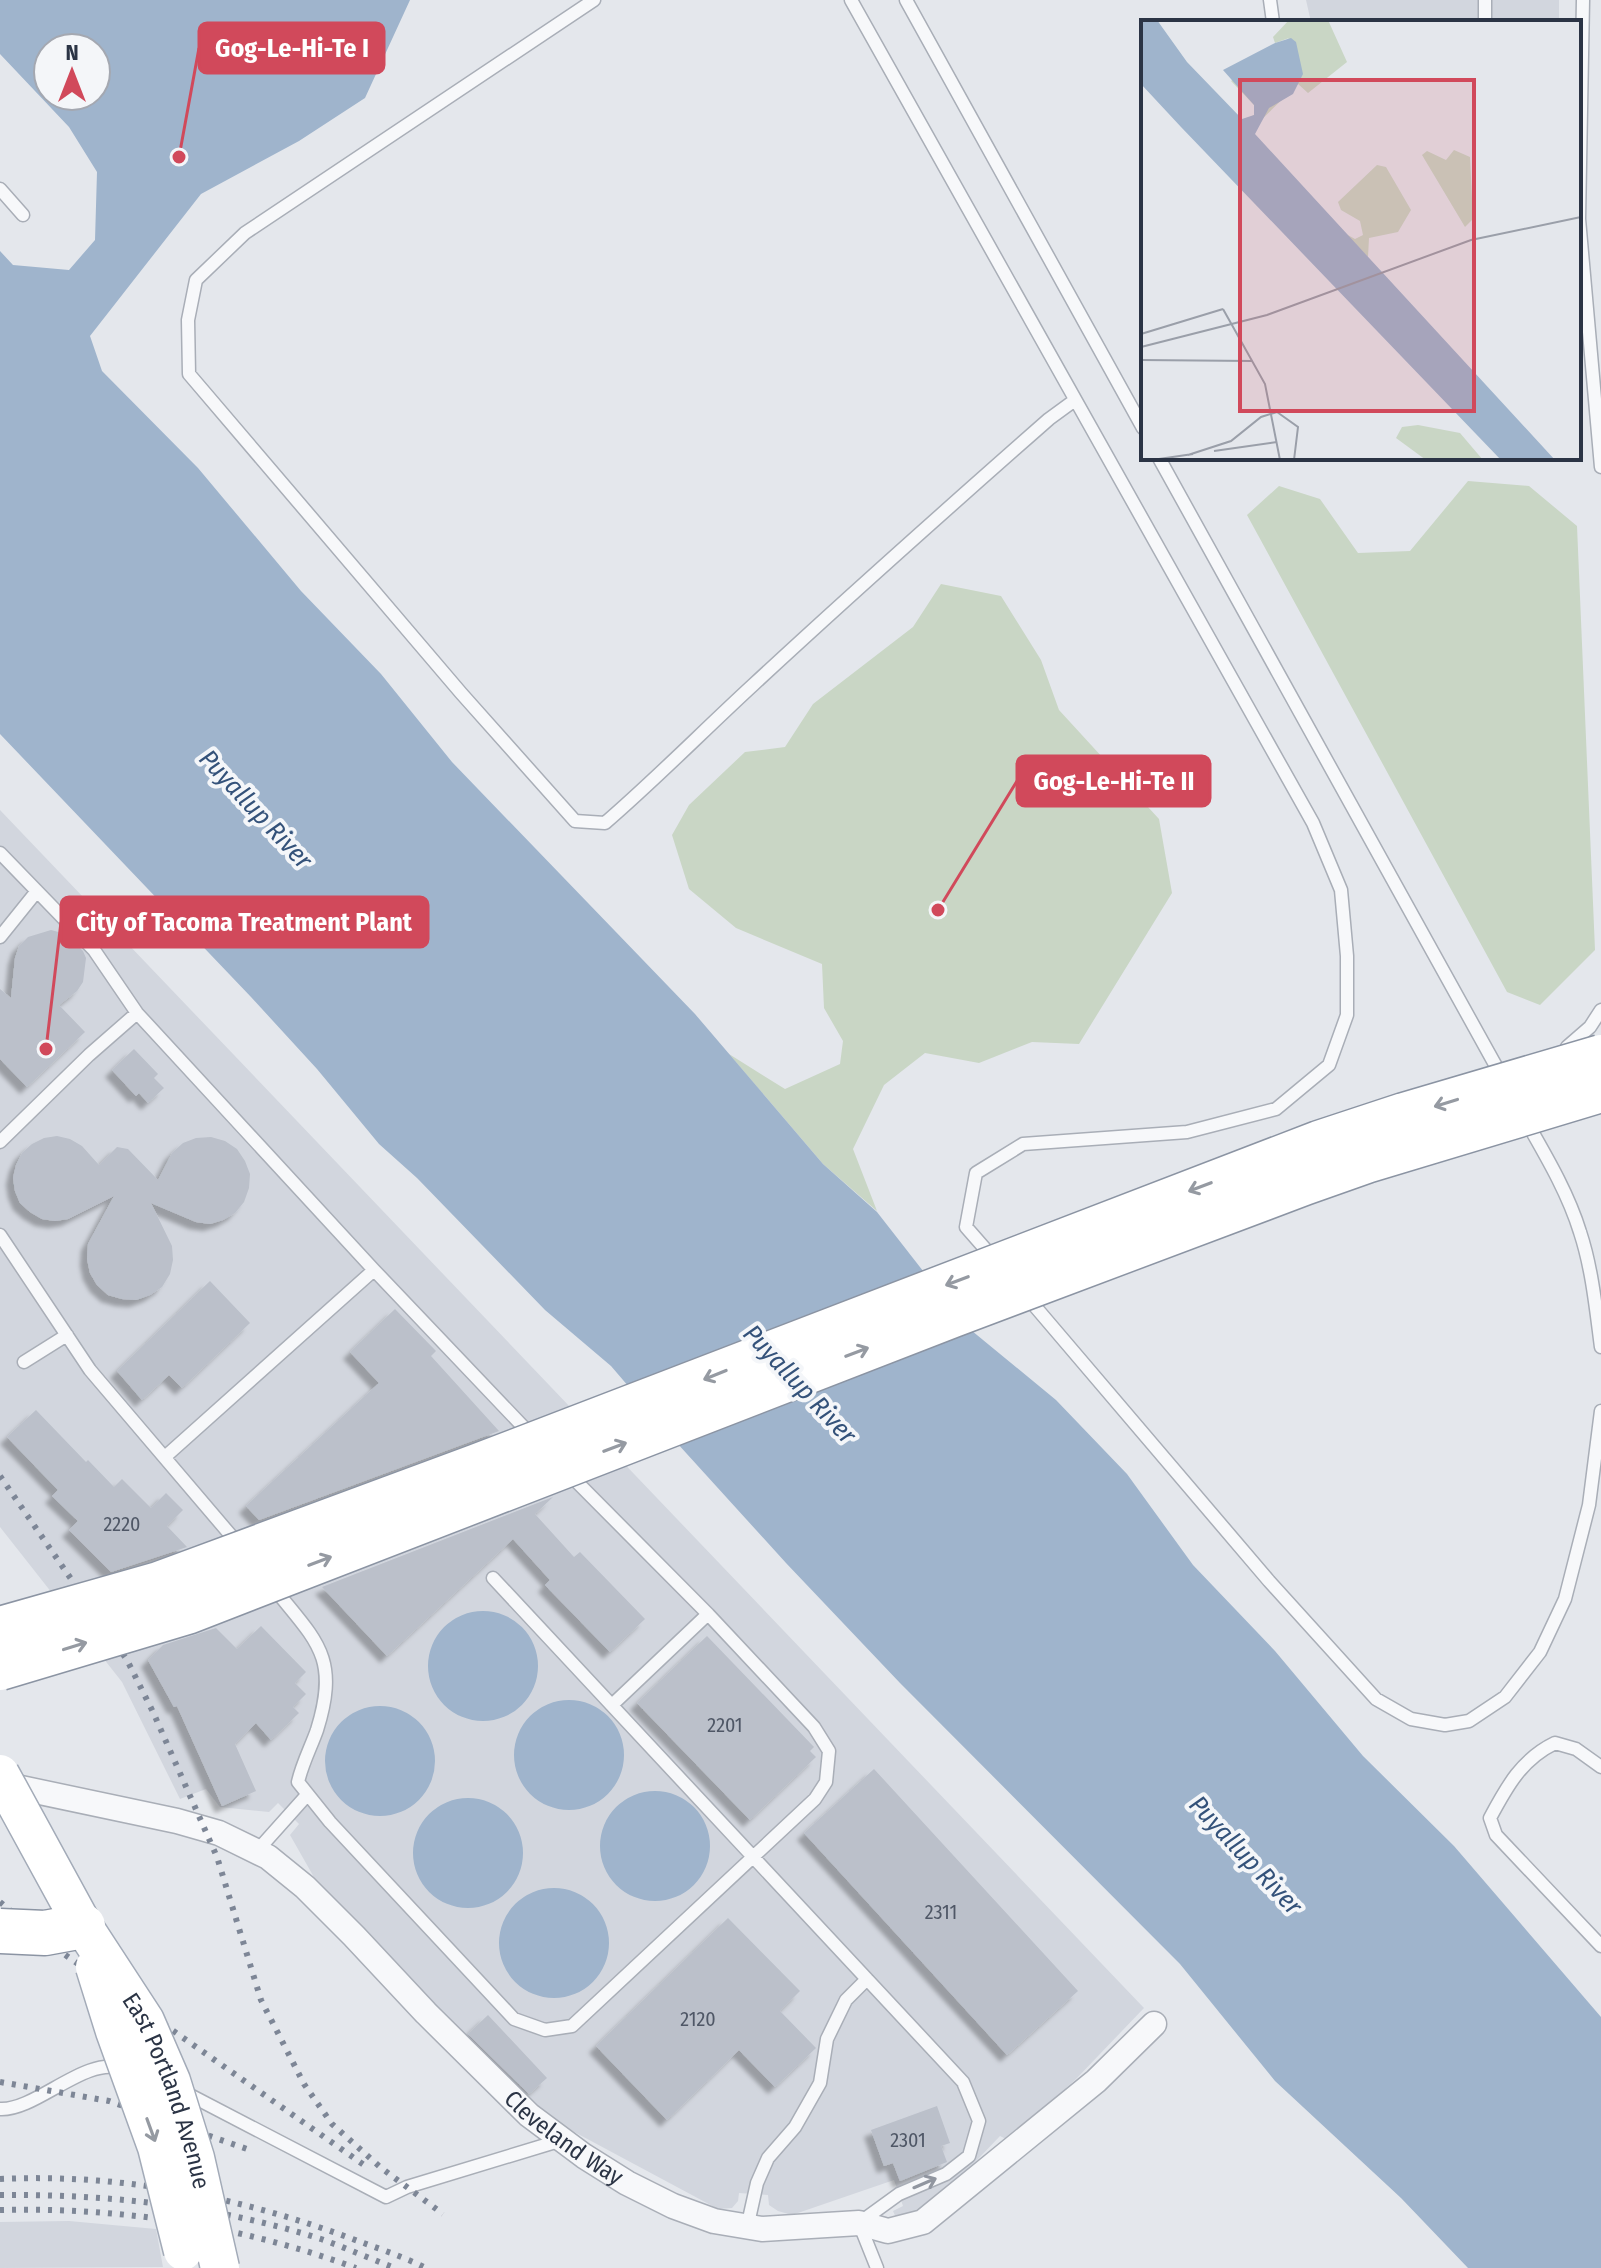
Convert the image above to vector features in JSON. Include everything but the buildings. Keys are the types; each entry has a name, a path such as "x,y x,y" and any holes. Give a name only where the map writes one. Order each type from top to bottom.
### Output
{"highway":[{"path":"0,1629 159,1584 462,1473 1319,1143 1418,1111 1597,1072"},
{"path":"0,1668 187,1612 953,1315 1597,1072"},
{"path":"0,1931 45,1933 83,1926"}],"main road":[{"name":"East Portland Avenue","path":"0,1774 83,1926 145,2021 171,2081 203,2186 220,2268"},
{"name":"East Portland Avenue","path":"83,1926 115,2031 157,2147 183,2251"}],"street":[{"name":"Cleveland Way","path":"0,1784 177,1821 219,1833 257,1851 305,1887 529,2115 627,2183 673,2206 714,2221 747,2228 859,2223 888,2231 923,2222 1096,2081 1154,2024"}],"lane":[{"path":"594,0 245,233 196,280 188,320 189,374 461,693 575,821 605,823 897,553 1049,419 1075,400"},
{"path":"851,0 1313,823 1341,890 1347,956 1347,1015 1329,1065 1276,1109 1187,1132 1023,1144 976,1173 966,1227 1291,1605 1376,1699 1411,1719 1445,1725 1469,1721 1505,1697 1540,1652 1565,1599 1589,1505 1601,1411"},
{"path":"906,0 1141,424"},
{"path":"1270,0 1273,20"},
{"path":"1581,110 1583,0"},
{"path":"0,189 23,215"},
{"path":"1581,242 1601,467"},
{"path":"1160,460 1551,1164 1580,1232 1595,1300 1601,1347"},
{"path":"0,853 94,950 137,1013 374,1270 814,1727 829,1751 826,1782 815,1799 572,2026 545,2030 514,2019 298,1782 324,1703 324,1658 314,1638 260,1571"},
{"path":"0,937 37,891"},
{"path":"1597,1072 1567,1047 1590,1027 1601,1010"},
{"path":"0,1142 137,1013"},
{"path":"0,1235 90,1370 166,1456 250,1559"},
{"path":"166,1456 374,1270"},
{"path":"24,1362 67,1335"},
{"path":"493,1578 963,2082 979,2121 969,2156 946,2174 899,2194 859,2223 877,2268"},
{"path":"612,1705 708,1614"},
{"path":"1601,1767 1576,1749 1555,1743 1536,1752 1507,1786 1490,1818 1496,1835 1601,1946"},
{"path":"257,1851 307,1795"},
{"path":"747,2228 757,2183 768,2158 795,2127 820,2083 827,2039 846,2000 867,1979"},
{"path":"0,2109 14,2109 81,2074 115,2066 143,2077"},
{"path":"156,2082 198,2098 386,2197 407,2187 562,2140"}],"shaded area":[{"path":"1306,0 1559,0 1559,20 1311,20"},
{"path":"0,810 1144,2008 1076,2079 1008,2140 1000,2136 936,2203 897,2220 893,2211 903,2206 894,2180 792,2215 769,2205 768,2195 739,2193 738,2201 732,2208 718,2209 537,2112 315,1879 290,1835 299,1824 278,1803 269,1812 220,1807 206,1789 180,1799 122,1682 0,1527"},
{"path":"69,2221 156,2229 163,2267 0,2268 0,2222"}],"green space":[{"path":"1468,481 1529,486 1577,526 1595,950 1540,1005 1507,992 1247,515 1279,486 1320,499 1358,553 1410,551"},
{"path":"941,584 1001,596 1041,660 1059,710 1159,819 1172,893 1079,1044 1032,1042 979,1063 925,1053 884,1085 853,1149 877,1211 823,1164 729,1054 785,1089 840,1064 843,1041 824,1008 822,964 736,928 689,889 672,835 689,805 745,752 785,747 813,704 913,627"}],"water":[{"name":"Puyallup River","path":"0,0 410,0 365,98 299,141 201,194 90,336 102,371 198,468 301,591 381,674 452,762 695,1014 823,1164 877,1212 966,1326 1056,1400 1127,1474 1193,1565 1275,1651 1363,1756 1454,1846 1601,2017 1601,2268 1468,2268 1401,2198 1275,2081 1180,1964 900,1683 786,1563 611,1366 545,1310 417,1178 379,1144 317,1069 251,997 0,734 0,251 13,265 69,270 95,240 97,172 69,127 55,112 112,112 112,32 32,32 32,88 0,54"},
{"path":"483,1611 504,1615 522,1627 534,1645 538,1666 534,1687 522,1705 504,1717 483,1721 462,1717 444,1705 432,1687 428,1666 432,1645 444,1627 462,1615"},
{"path":"569,1700 590,1704 608,1716 620,1734 624,1755 620,1776 608,1794 590,1806 569,1810 548,1806 530,1794 518,1776 514,1755 518,1734 530,1716 548,1704"},
{"path":"380,1706 401,1710 419,1722 431,1740 435,1761 431,1782 419,1800 401,1812 380,1816 359,1812 341,1800 329,1782 325,1761 329,1740 341,1722 359,1710"},
{"path":"655,1791 676,1795 694,1807 706,1825 710,1846 706,1867 694,1885 676,1897 655,1901 634,1897 616,1885 604,1867 600,1846 604,1825 616,1807 634,1795"},
{"path":"468,1798 489,1802 507,1814 519,1832 523,1853 519,1874 507,1892 489,1904 468,1908 447,1904 429,1892 417,1874 413,1853 417,1832 429,1814 447,1802"},
{"path":"554,1888 575,1892 593,1904 605,1922 609,1943 605,1964 593,1982 575,1994 554,1998 533,1994 515,1982 503,1964 499,1943 503,1922 515,1904 533,1892"}],"railway":[{"path":"0,1476 127,1660 217,1857 261,2000 304,2084 332,2124 380,2167 443,2214"},
{"path":"0,1902 54,1947 364,2165"},
{"path":"0,2082 109,2101 247,2149"},
{"path":"0,2179 91,2180 227,2201 315,2226 426,2268"},
{"path":"0,2195 122,2200 203,2210 321,2239 395,2268"},
{"path":"0,2210 91,2212 181,2222 269,2241 356,2268"}],"place":[{"name":"Gog-Le-Hi-Te I","path":"179,157"},
{"name":"Gog-Le-Hi-Te II","path":"938,910"},
{"name":"City of Tacoma Treatment Plant","path":"46,1049"}]}
